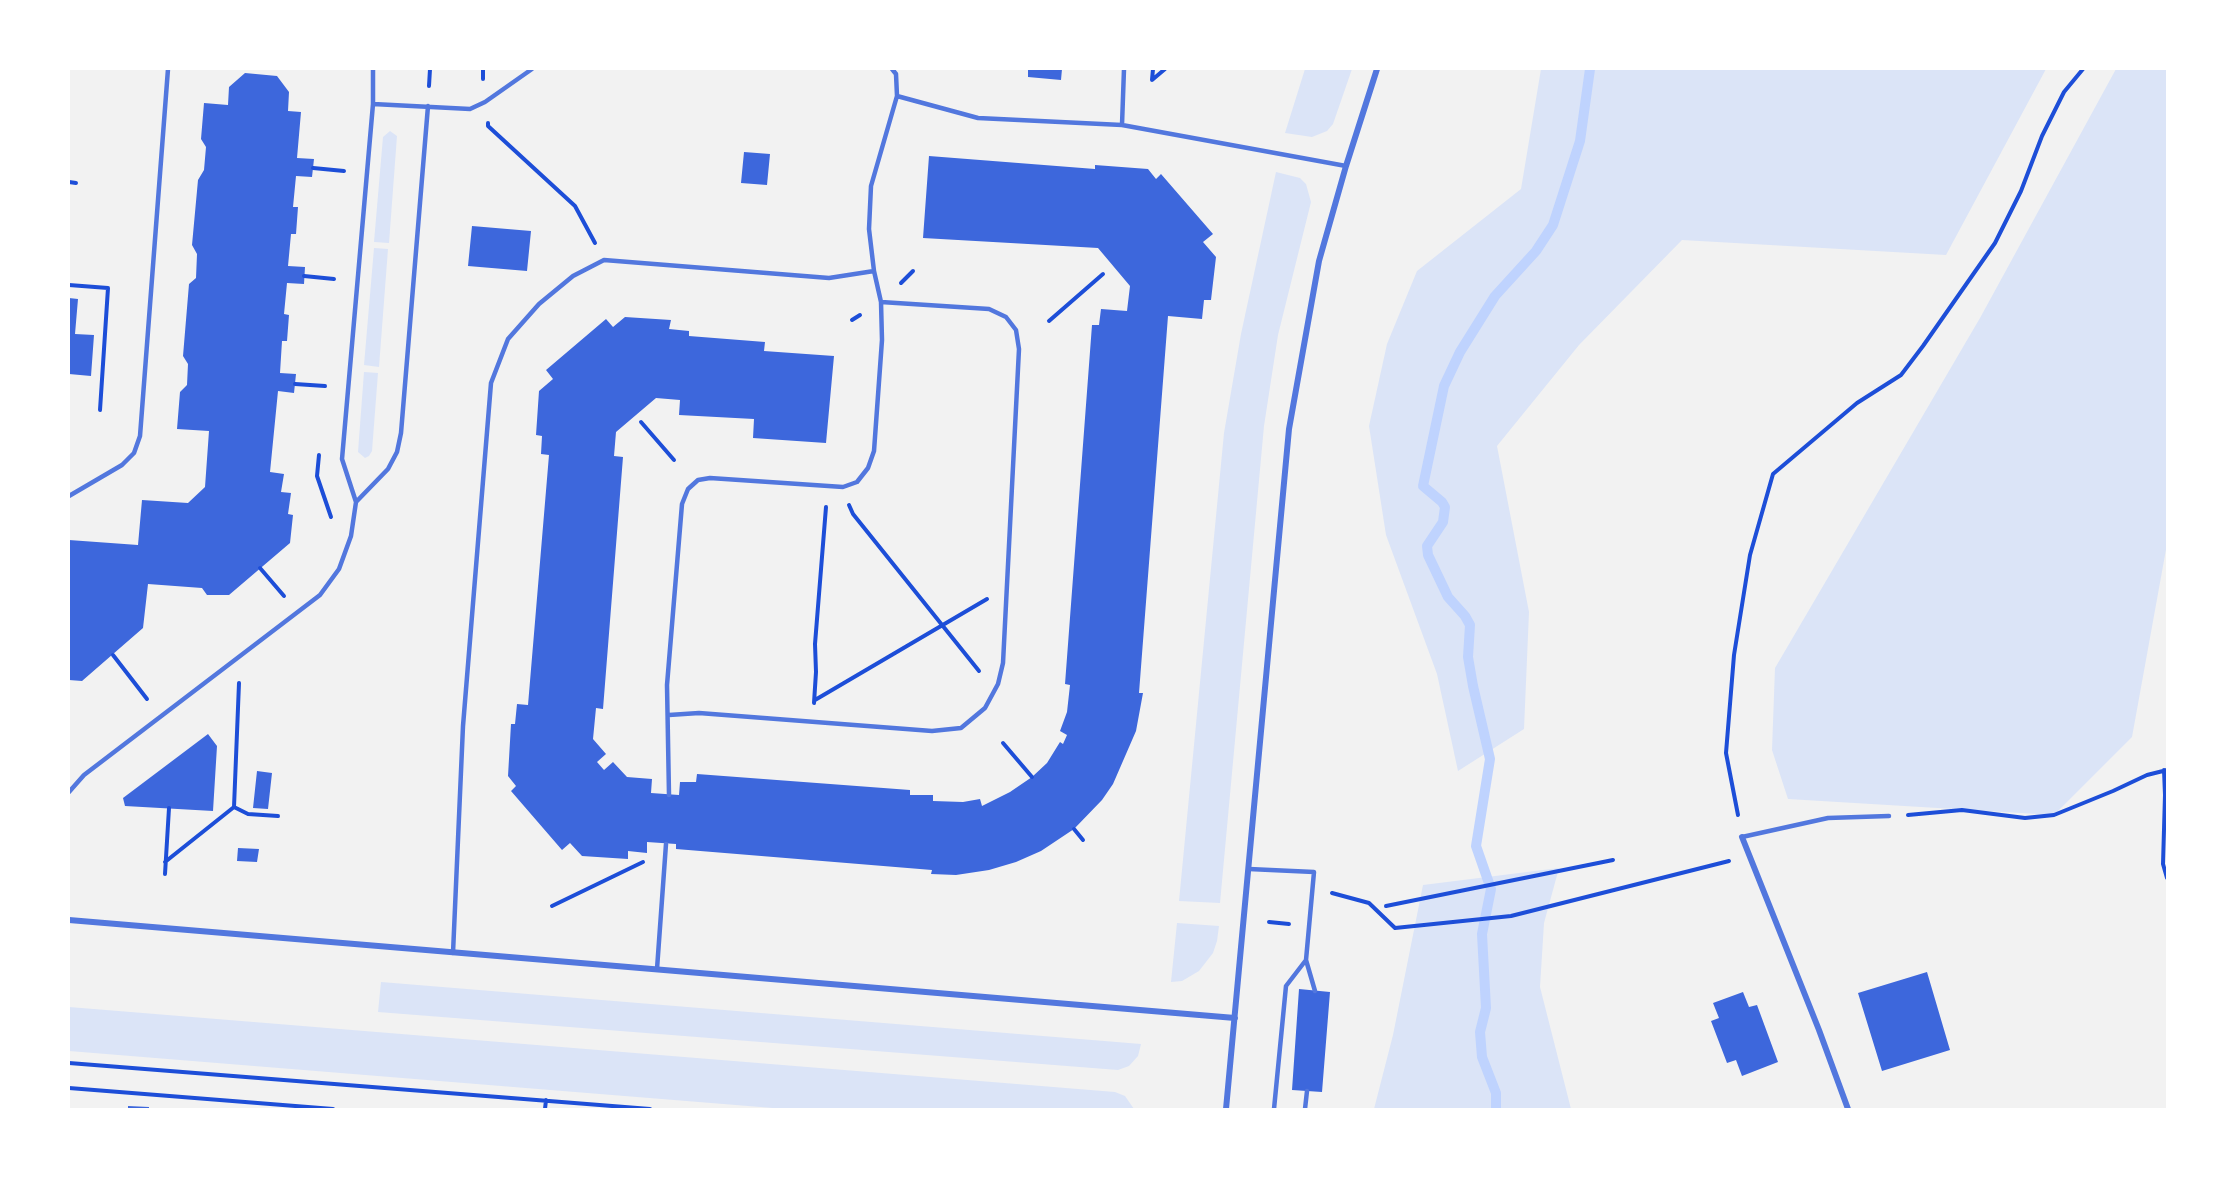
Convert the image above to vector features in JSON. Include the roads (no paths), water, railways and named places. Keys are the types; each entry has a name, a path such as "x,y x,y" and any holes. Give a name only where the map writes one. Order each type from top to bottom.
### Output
{"street":[{"path":"1226,1109 1289,429 1319,261 1377,69"},
{"path":"1742,837 1848,1109"},
{"path":"69,920 1235,1018"}],"lane":[{"path":"69,496 122,465 134,453 140,436 168,69"},
{"path":"69,792 84,774 320,595 339,569 351,536 356,502 342,459 373,104 373,69"},
{"path":"373,104 470,109 485,102 532,69"},
{"path":"669,795 667,685 682,504 688,489 698,480 710,478 843,487 857,482 868,468 874,451 882,340 881,302 874,271 869,229 871,186 897,96 896,74 892,69"},
{"path":"1122,125 1124,69"},
{"path":"897,96 978,118 1122,125 1346,166"},
{"path":"356,502 388,469 397,452 401,433 428,106"},
{"path":"453,952 463,726 491,383 508,339 539,304 573,276 604,260 829,278 874,271"},
{"path":"669,716 699,713 932,731 961,728 985,708 998,684 1003,663 1020,349 1016,330 1006,317 989,309 881,302"},
{"path":"1742,837 1828,818 1889,816"},
{"path":"657,969 666,844"},
{"path":"1249,869 1314,872 1306,960 1315,990"},
{"path":"1274,1109 1286,986 1306,960"},
{"path":"1305,1109 1306,1091"}],"waterway":[{"path":"1496,1109 1496,1093 1482,1057 1480,1032 1486,1008 1482,934 1491,889 1476,846 1490,759 1468,657 1470,625 1448,597 1428,555 1427,546 1443,522 1445,507 1423,486 1444,386 1460,352 1495,296 1536,251 1553,225 1580,141 1590,69"}]}
